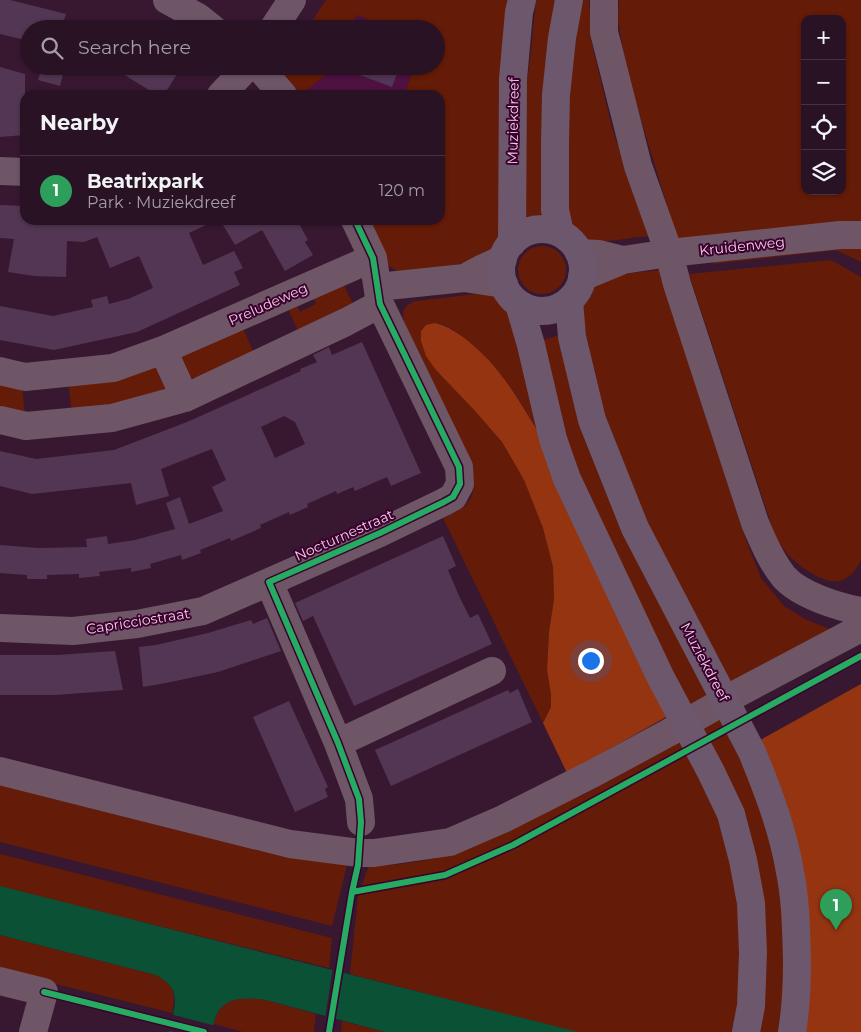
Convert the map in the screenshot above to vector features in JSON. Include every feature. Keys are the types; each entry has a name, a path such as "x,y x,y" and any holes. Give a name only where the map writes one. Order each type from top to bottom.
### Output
{"main road":[{"name":"Muziekdreef","path":"522,0 513,79 509,273 531,346 553,438 567,479 660,676 731,814 743,860 751,902 753,954 751,1006 746,1032"},
{"path":"560,233 556,210 554,143 556,95 562,38 569,0"},
{"path":"542,229 560,233 574,245 581,265 580,286 576,294 562,306 545,311 527,308 509,273 526,233 542,229"},
{"name":"Muziekdreef","path":"569,301 572,337 592,420 635,528 752,752 779,823 791,873 796,928 797,980 792,1032"}],"street":[{"path":"167,0 202,20"},
{"path":"279,20 292,0"},
{"path":"604,0 604,32 638,166 670,253 677,284 755,523 768,551 785,578 797,588 845,608 861,611"},
{"path":"226,90 240,75"},
{"path":"266,75 279,90"},
{"path":"0,171 20,172"},
{"name":"Nocturnestraat","path":"269,582 380,533 444,502 453,497 460,484 459,467 379,296 373,258 357,225"},
{"name":"Kruidenweg","path":"581,265 599,254 623,260 670,253 840,235 861,235"},
{"name":"Preludeweg","path":"0,371 25,377 113,368 163,350 373,258"},
{"path":"0,420 26,426 112,418 184,398 346,322 379,296 464,278 481,269 509,273"},
{"path":"163,350 184,398"},
{"path":"269,582 338,743 359,799 361,822"},
{"name":"Capricciostraat","path":"0,628 73,632 137,624 203,611 269,582"},
{"path":"0,771 290,844 358,853 374,853 450,842 503,819 594,773 861,628"},
{"path":"338,743 492,671"},
{"path":"0,981 44,992 33,1032"}],"shaded area":[{"path":"326,0 514,0 501,83 499,136 503,237 497,248 489,256 419,274 405,274 385,263 366,225 445,225 445,90 406,90 412,75 445,75 445,20 370,20 356,15 355,20 313,20"},
{"path":"536,0 557,0 548,217 519,219 522,111 530,60"},
{"path":"576,0 589,0 592,44 612,128 648,236 585,244 570,226 561,179"},
{"path":"619,0 861,0 861,224 678,241 626,71 618,19"},
{"path":"356,15 370,20 355,20"},
{"path":"284,75 326,75 307,90 297,90"},
{"path":"326,75 412,75 406,90 307,90"},
{"path":"861,242 861,262 836,250 714,264 715,257"},
{"path":"542,246 551,248 559,253 564,261 566,270 564,279 559,287 551,292 542,294 533,292 525,287 520,279 518,270 520,261 525,253 533,248"},
{"path":"831,260 861,277 861,560 849,576 839,581 825,580 809,572 788,555 774,533 689,274"},
{"path":"659,270 743,532 761,578 784,606 805,619 830,629 728,683 703,646 601,428 580,307 586,292 600,281 619,275"},
{"path":"342,281 354,306 299,334 286,304 294,300 300,312 316,304 311,292"},
{"path":"494,292 510,303 539,433 506,382 477,348 454,330 442,324 426,325 421,331 455,390 502,442 524,480 543,528 553,567 554,599 549,632 547,670 551,707 543,723 443,518 466,505 472,495 473,482 407,331 403,317 406,307 416,301"},
{"path":"435,323 453,330 487,358 506,381 539,433 675,712 567,773 543,723 551,707 547,670 549,632 554,599 553,567 543,528 524,480 502,442 436,370 426,356 421,341 421,331 426,325"},
{"path":"241,324 255,355 201,379 188,376 179,366 181,355"},
{"path":"560,335 756,776 787,884 784,1032 751,1032 754,890 584,503 539,341"},
{"path":"156,367 167,384 161,394 72,414 68,381"},
{"path":"0,380 22,385 25,417 0,413"},
{"path":"861,684 861,1032 798,1032 802,954 753,744"},
{"path":"682,741 711,787 742,902 740,1032 575,1032 350,974 358,896 369,865 392,865 424,861 469,848 513,829 576,796 583,795"},
{"path":"0,782 347,865 332,926 0,842"},
{"path":"0,854 332,938 329,968 0,887"},
{"path":"0,886 578,1032 385,1032 266,1000 238,999 225,1004 220,1009 215,1018 212,1032 169,1032 175,999 174,993 165,981 156,975 0,935"},
{"path":"0,935 156,975 167,982 172,990 174,1000 172,1013 0,970"},
{"path":"249,998 266,1000 316,1014 314,1032 243,1032 214,1024 219,1011 230,1001"},
{"path":"342,1021 385,1032 341,1032"}],"pier":[{"path":"333,967 344,970 335,1022 325,1019"},
{"path":"170,1014 216,1026 215,1032 174,1032 166,1030"}],"building":[{"path":"0,0 10,0 66,14 64,20 20,20 20,39 0,34"},
{"path":"0,67 20,73 20,75 25,75 25,90 20,90 20,135 0,137"},
{"path":"39,75 63,75 60,86 38,80"},
{"path":"125,75 176,75 167,90 149,90"},
{"path":"360,75 397,75 392,87"},
{"path":"0,205 20,206 20,225 206,225 189,233 203,265 234,251 243,268 234,272 240,285 137,332 54,350 0,340 0,306 53,316 93,307 91,300 107,296 109,304 128,299 153,288 139,256 110,268 97,237 84,242 67,241 66,277 34,276 8,272 14,239 0,238"},
{"path":"223,225 300,225 308,240 305,242 313,255 285,271 262,230 235,245"},
{"path":"362,342 421,473 391,486 387,477 355,491 353,487 337,494 336,491 307,504 308,507 290,515 289,512 260,525 261,528 231,541 230,538 200,550 201,553 182,560 181,555 150,564 151,568 131,572 131,568 99,572 100,576 79,578 79,574 47,575 47,579 27,579 27,575 0,573 0,545 38,548 87,547 86,539 107,536 108,544 135,540 175,529 166,503 180,497 189,524 223,511 212,487 226,480 212,449 161,469 169,496 136,505 131,483 32,494 0,486 0,451 36,459 114,450 187,422 301,371 300,369 317,362 313,355 329,347 332,355","holes":["284,416 295,422 305,444 275,458 261,427"]},
{"path":"443,536 456,566 448,570 459,596 470,618 478,614 492,644 354,706 313,616 303,621 295,603"},
{"path":"267,618 281,651 218,672 143,687 139,647 208,633 251,620 253,624"},
{"path":"115,651 123,690 55,695 0,695 0,655 57,655"},
{"path":"518,689 532,722 391,786 375,750 508,690 510,693"},
{"path":"289,701 328,787 325,789 328,797 295,812 253,717"}],"cycle path":[{"path":"329,1032 358,865 361,822 359,799 338,743 269,582 380,533 444,502 453,497 460,484 459,467 380,304 373,258 357,225"},
{"path":"352,892 445,875 513,845 861,656"},
{"path":"44,992 204,1032"}],"place":[{"name":"Beatrixpark","path":"836,930"}]}
